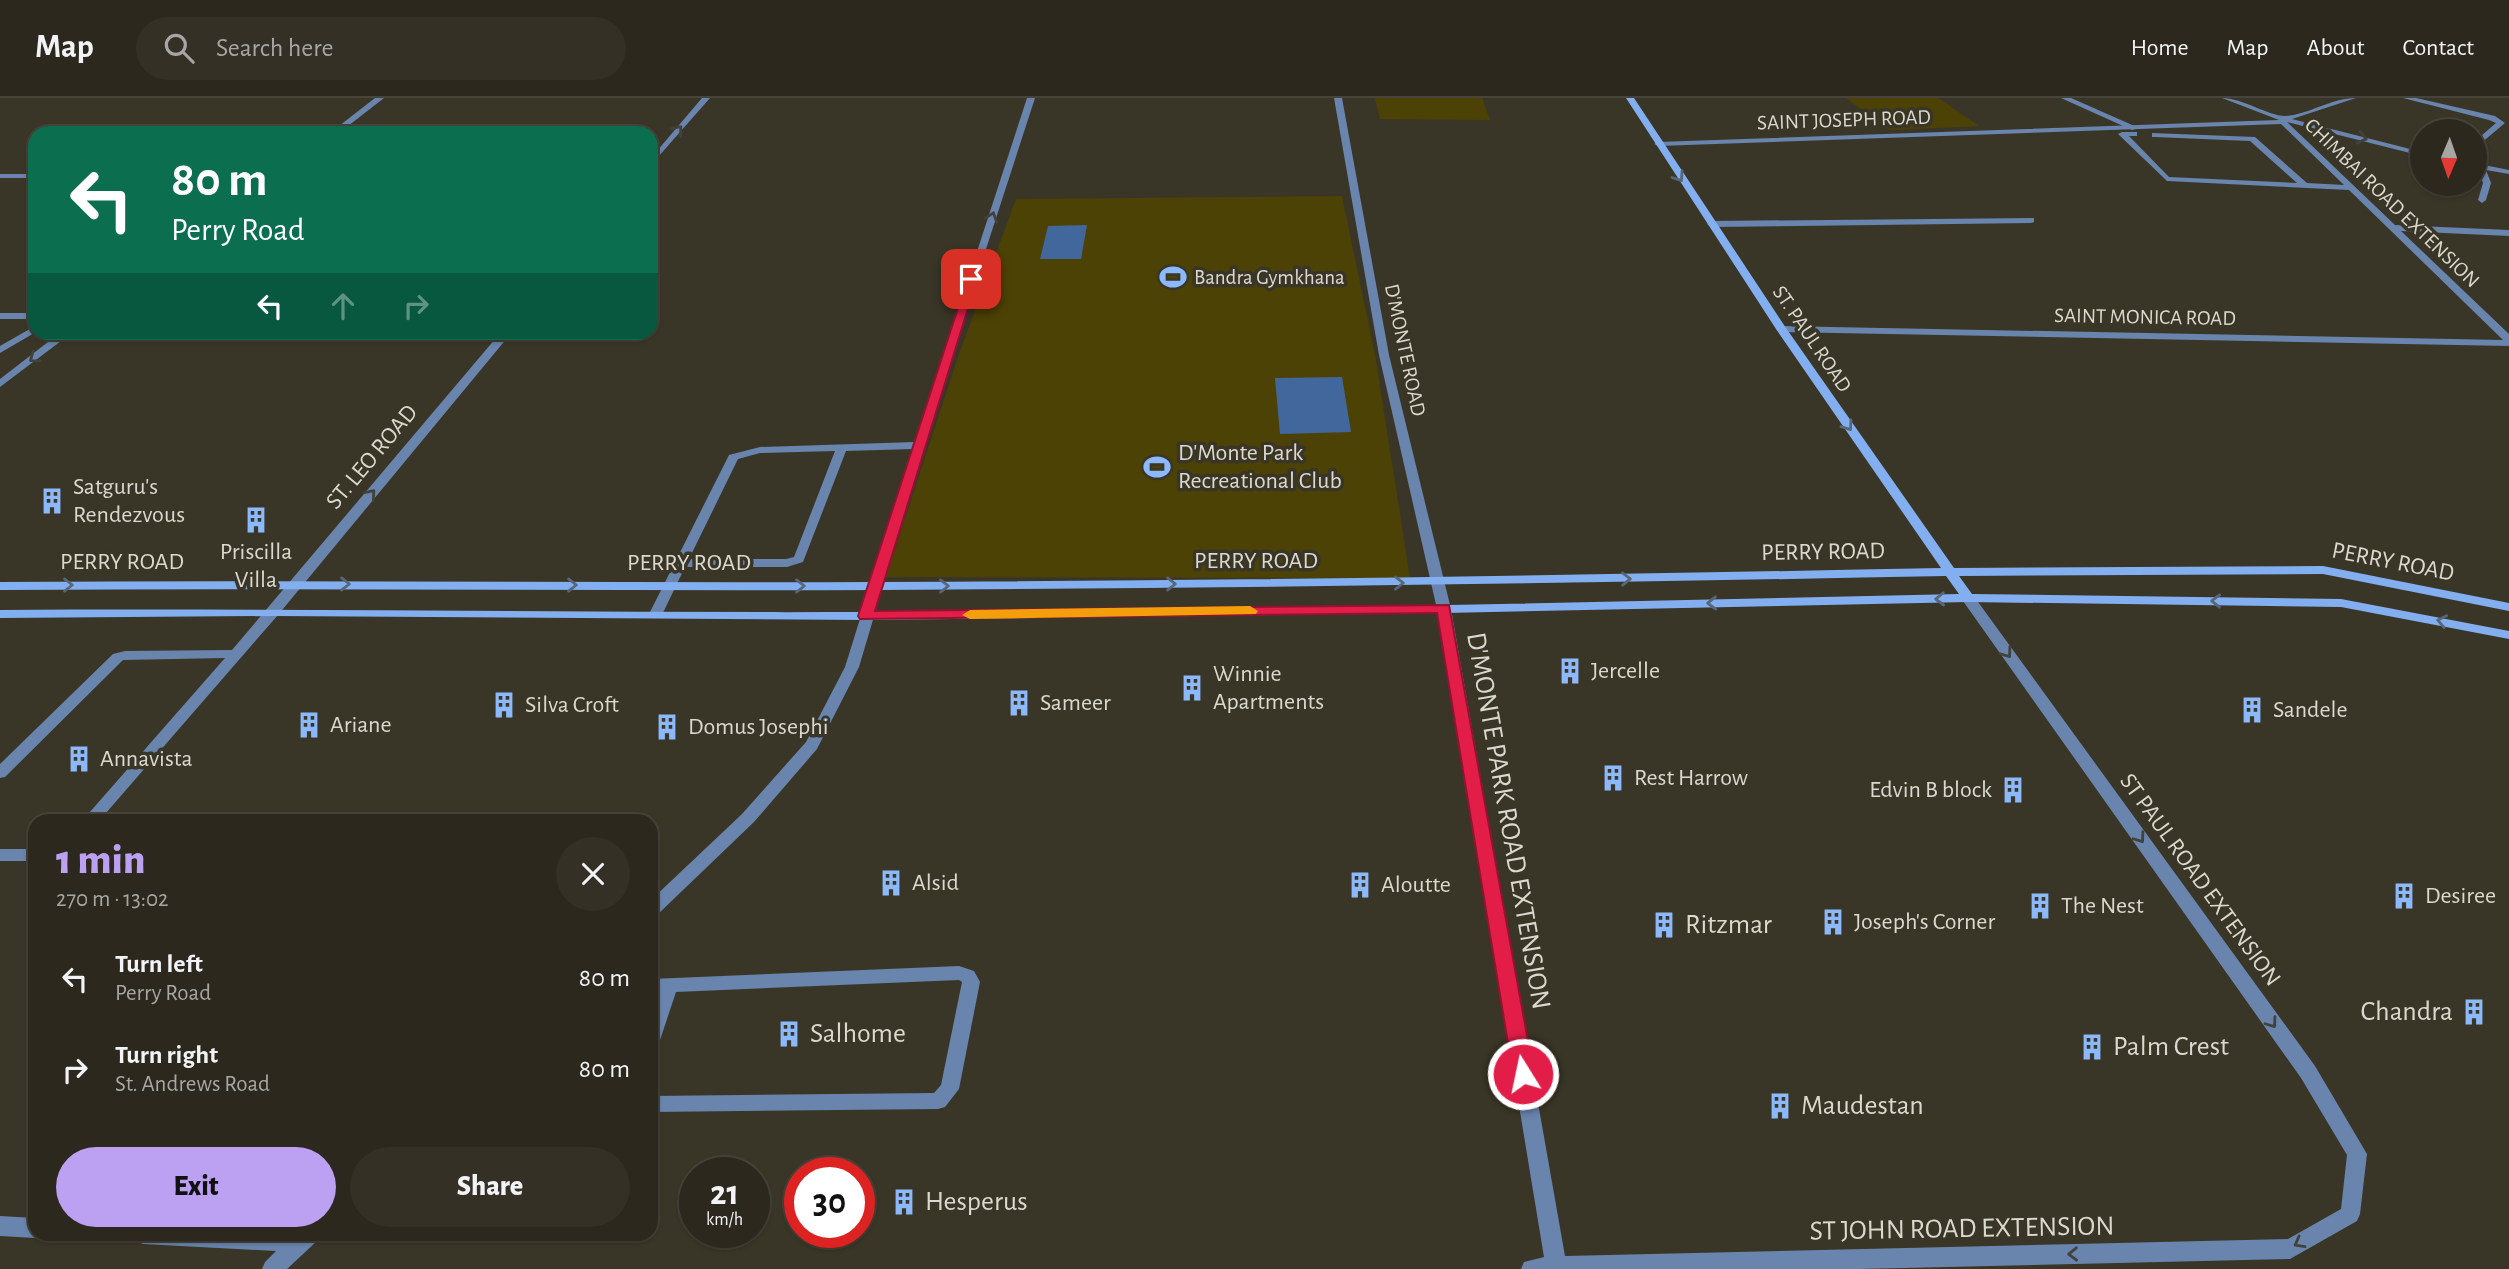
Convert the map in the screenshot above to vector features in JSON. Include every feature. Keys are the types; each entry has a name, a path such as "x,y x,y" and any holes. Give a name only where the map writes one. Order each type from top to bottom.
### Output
{"main road":[{"name":"ST. PAUL ROAD","path":"1630,98 1781,329 1968,598"},
{"name":"PERRY ROAD","path":"0,586 875,586 1437,582 1950,572 2323,570 2509,607"},
{"name":"PERRY ROAD","path":"0,614 273,612 866,616 1444,609 1968,598 2341,603 2509,635"}],"street":[{"path":"343,126 380,98"},
{"path":"658,155 706,98"},
{"path":"658,903 748,818 812,745 852,667 919,444 1031,98"},
{"name":"D'MONTE ROAD","path":"1338,98 1384,355 1444,609"},
{"path":"2065,98 2135,128"},
{"path":"2226,98 2283,121 2410,151"},
{"path":"2283,121 2352,98"},
{"path":"2407,98 2492,118 2501,124 2487,136"},
{"name":"SAINT JOSEPH ROAD","path":"1658,144 2119,131 2283,121"},
{"name":"CHIMBAI ROAD EXTENSION","path":"2283,121 2509,342"},
{"path":"2119,131 2167,179 2352,188"},
{"path":"2119,131 2252,139 2305,186"},
{"path":"2487,167 2509,172"},
{"path":"0,176 28,176"},
{"path":"2482,200 2483,196"},
{"path":"1711,224 2031,220"},
{"path":"2394,228 2509,233"},
{"path":"0,316 28,316"},
{"name":"SAINT MONICA ROAD","path":"1781,329 2509,342"},
{"path":"0,350 28,333"},
{"path":"0,384 58,340"},
{"name":"ST. LEO ROAD","path":"96,814 273,612 500,340"},
{"path":"656,614 733,457 760,450 919,444"},
{"path":"681,563 787,562 799,559 842,447"},
{"name":"ST PAUL ROAD EXTENSION","path":"1968,598 2308,1072 2357,1154 2350,1204"},
{"name":"D'MONTE PARK ROAD EXTENSION","path":"1444,609 1556,1266"},
{"path":"0,773 118,657 125,654 237,654"},
{"path":"0,855 28,855"},
{"path":"658,1104 938,1101 950,1088 971,982 968,976 959,973 660,986"},
{"name":"ST JOHN ROAD EXTENSION","path":"1556,1266 2290,1249 2350,1214 2350,1204"},
{"path":"0,1226 28,1228"},
{"path":"272,1269 302,1241"},
{"path":"1531,1269 1556,1266"}],"shaded area":[{"path":"1375,98 1482,98 1490,120 1380,119"},
{"path":"1846,98 1938,98 1979,126 1890,130"},
{"name":"D'Monte Park Recreational Club","path":"1342,196 1375,355 1410,578 886,577 958,357 1016,199"}],"water":[{"path":"1087,225 1081,259 1040,259 1048,226"},
{"path":"1342,377 1351,432 1280,434 1275,378"}],"slow traffic":[{"path":"970,615 1250,611"}],"place":[{"name":"Bandra Gymkhana","path":"1173,277"},
{"name":"D'Monte Park Recreational Club","path":"1157,467"},
{"name":"Satguru's Rendezvous","path":"52,501"},
{"name":"Priscilla Villa","path":"256,520"},
{"name":"Jercelle","path":"1570,671"},
{"name":"Winnie Apartments","path":"1192,688"},
{"name":"Sameer","path":"1019,703"},
{"name":"Silva Croft","path":"504,705"},
{"name":"Sandele","path":"2252,710"},
{"name":"Ariane","path":"309,725"},
{"name":"Domus Josephi","path":"667,727"},
{"name":"Annavista","path":"79,759"},
{"name":"Rest Harrow","path":"1613,778"},
{"name":"Edvin B block","path":"2013,790"},
{"name":"Alsid","path":"891,883"},
{"name":"Aloutte","path":"1360,885"},
{"name":"Desiree","path":"2404,896"},
{"name":"The Nest","path":"2040,906"},
{"name":"Joseph's Corner","path":"1833,922"},
{"name":"Ritzmar","path":"1664,925"},
{"name":"Chandra","path":"2474,1012"},
{"name":"Salhome","path":"789,1034"},
{"name":"Palm Crest","path":"2092,1047"},
{"name":"Maudestan","path":"1780,1106"},
{"name":"Hesperus","path":"904,1202"}],"route":[{"path":"971,279 866,616 1444,609 1523,1074"}]}
